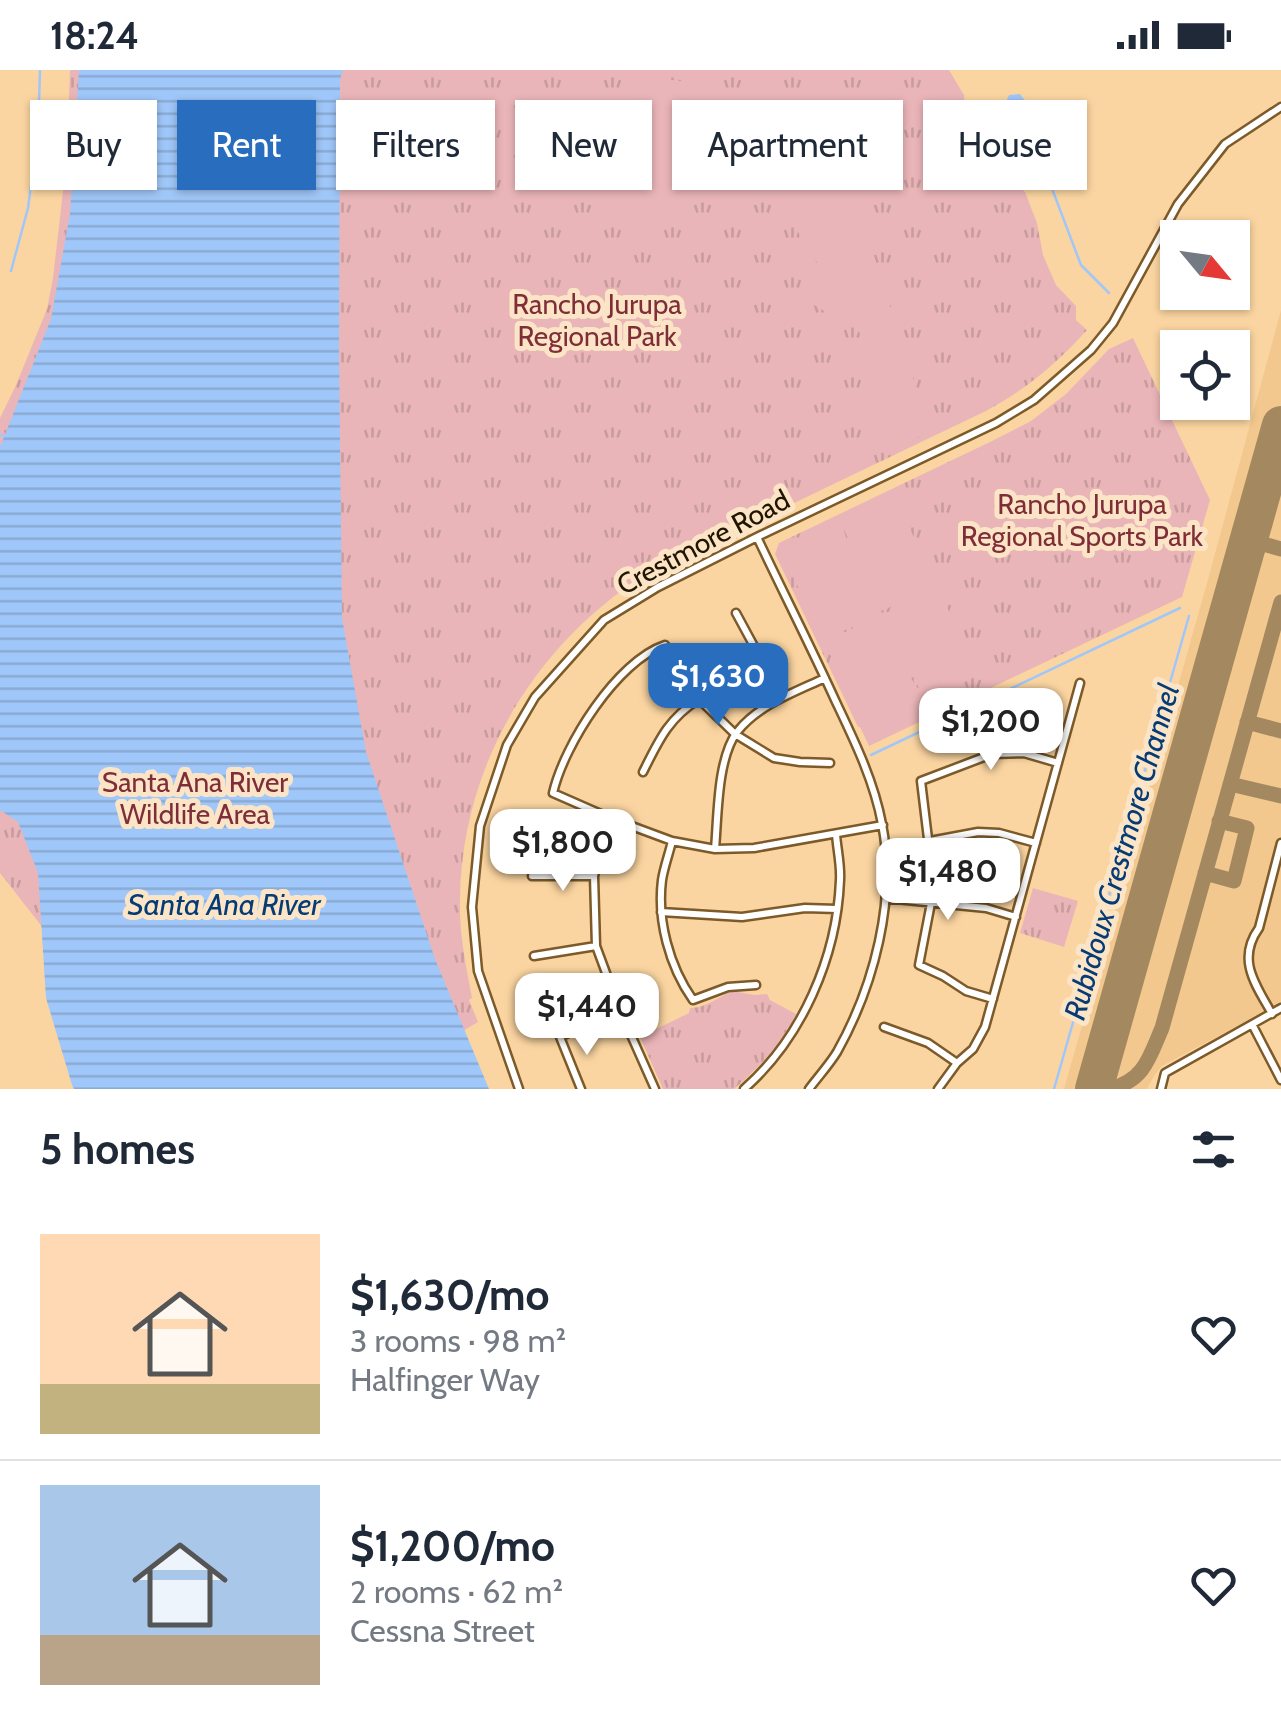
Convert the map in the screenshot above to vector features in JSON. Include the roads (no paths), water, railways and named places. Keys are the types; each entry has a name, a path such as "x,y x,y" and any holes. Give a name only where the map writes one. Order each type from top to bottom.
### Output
{"street":[{"name":"Crestmore Road","path":"519,1089 478,971 472,907 480,826 507,746 535,697 604,620 658,587 996,423 1034,400 1092,350 1113,322 1178,204 1225,144 1281,107"},
{"path":"757,537 872,780 883,826 886,898 875,954 859,1004 836,1054 809,1089"},
{"path":"736,613 782,698"},
{"path":"830,763 774,758 735,734 699,698 665,645 640,659 602,696 574,737 554,793 672,842 715,849 754,848 883,826"},
{"path":"715,849 723,770 735,734 756,713 825,678"},
{"path":"938,1089 973,1049 986,1027 1080,683"},
{"path":"642,772 663,730 680,710 699,698"},
{"path":"993,999 966,991 919,965 930,902 930,841 921,781 992,754 1024,754 1058,763"},
{"path":"610,818 594,876 596,946 655,1089"},
{"path":"930,841 978,832 1036,843"},
{"path":"744,1089 766,1070 798,1026 824,963 840,877 836,834"},
{"path":"672,842 660,912 675,968 693,1000 728,988 756,985"},
{"path":"1272,1014 1250,974 1247,956 1259,928 1281,843"},
{"path":"532,876 594,876"},
{"path":"886,898 986,908 1016,917"},
{"path":"660,912 742,917 805,908 837,909"},
{"path":"534,956 596,946"},
{"path":"580,1089 560,1038 620,1008"},
{"path":"1161,1089 1166,1074 1281,1008"},
{"path":"1254,1026 1281,1080"},
{"path":"884,1027 928,1043 957,1063"}],"water":[{"name":"Santa Ana River","path":"79,70 343,70 340,100 336,100 342,618 366,752 435,959 489,1089 74,1089 72,1085 46,998 38,873 18,822 0,810 0,447 51,319 72,190 157,190 157,100 77,100"},
{"path":"1020,94 1025,100 1007,100 1009,95"}],"waterway":[{"path":"11,271 28,208 38,133 40,70"},
{"name":"Rubidoux Crestmore Channel","path":"1052,190 1081,265 1109,293"},
{"name":"Rubidoux Crestmore Channel","path":"871,755 1180,608"},
{"name":"Rubidoux Crestmore Channel","path":"1054,1089 1189,616"}],"park label":[{"name":"Rancho Jurupa Regional Park","path":"597,320"},
{"name":"Rancho Jurupa Regional Sports Park","path":"1082,520"},
{"name":"Santa Ana River Wildlife Area","path":"195,798"}]}
